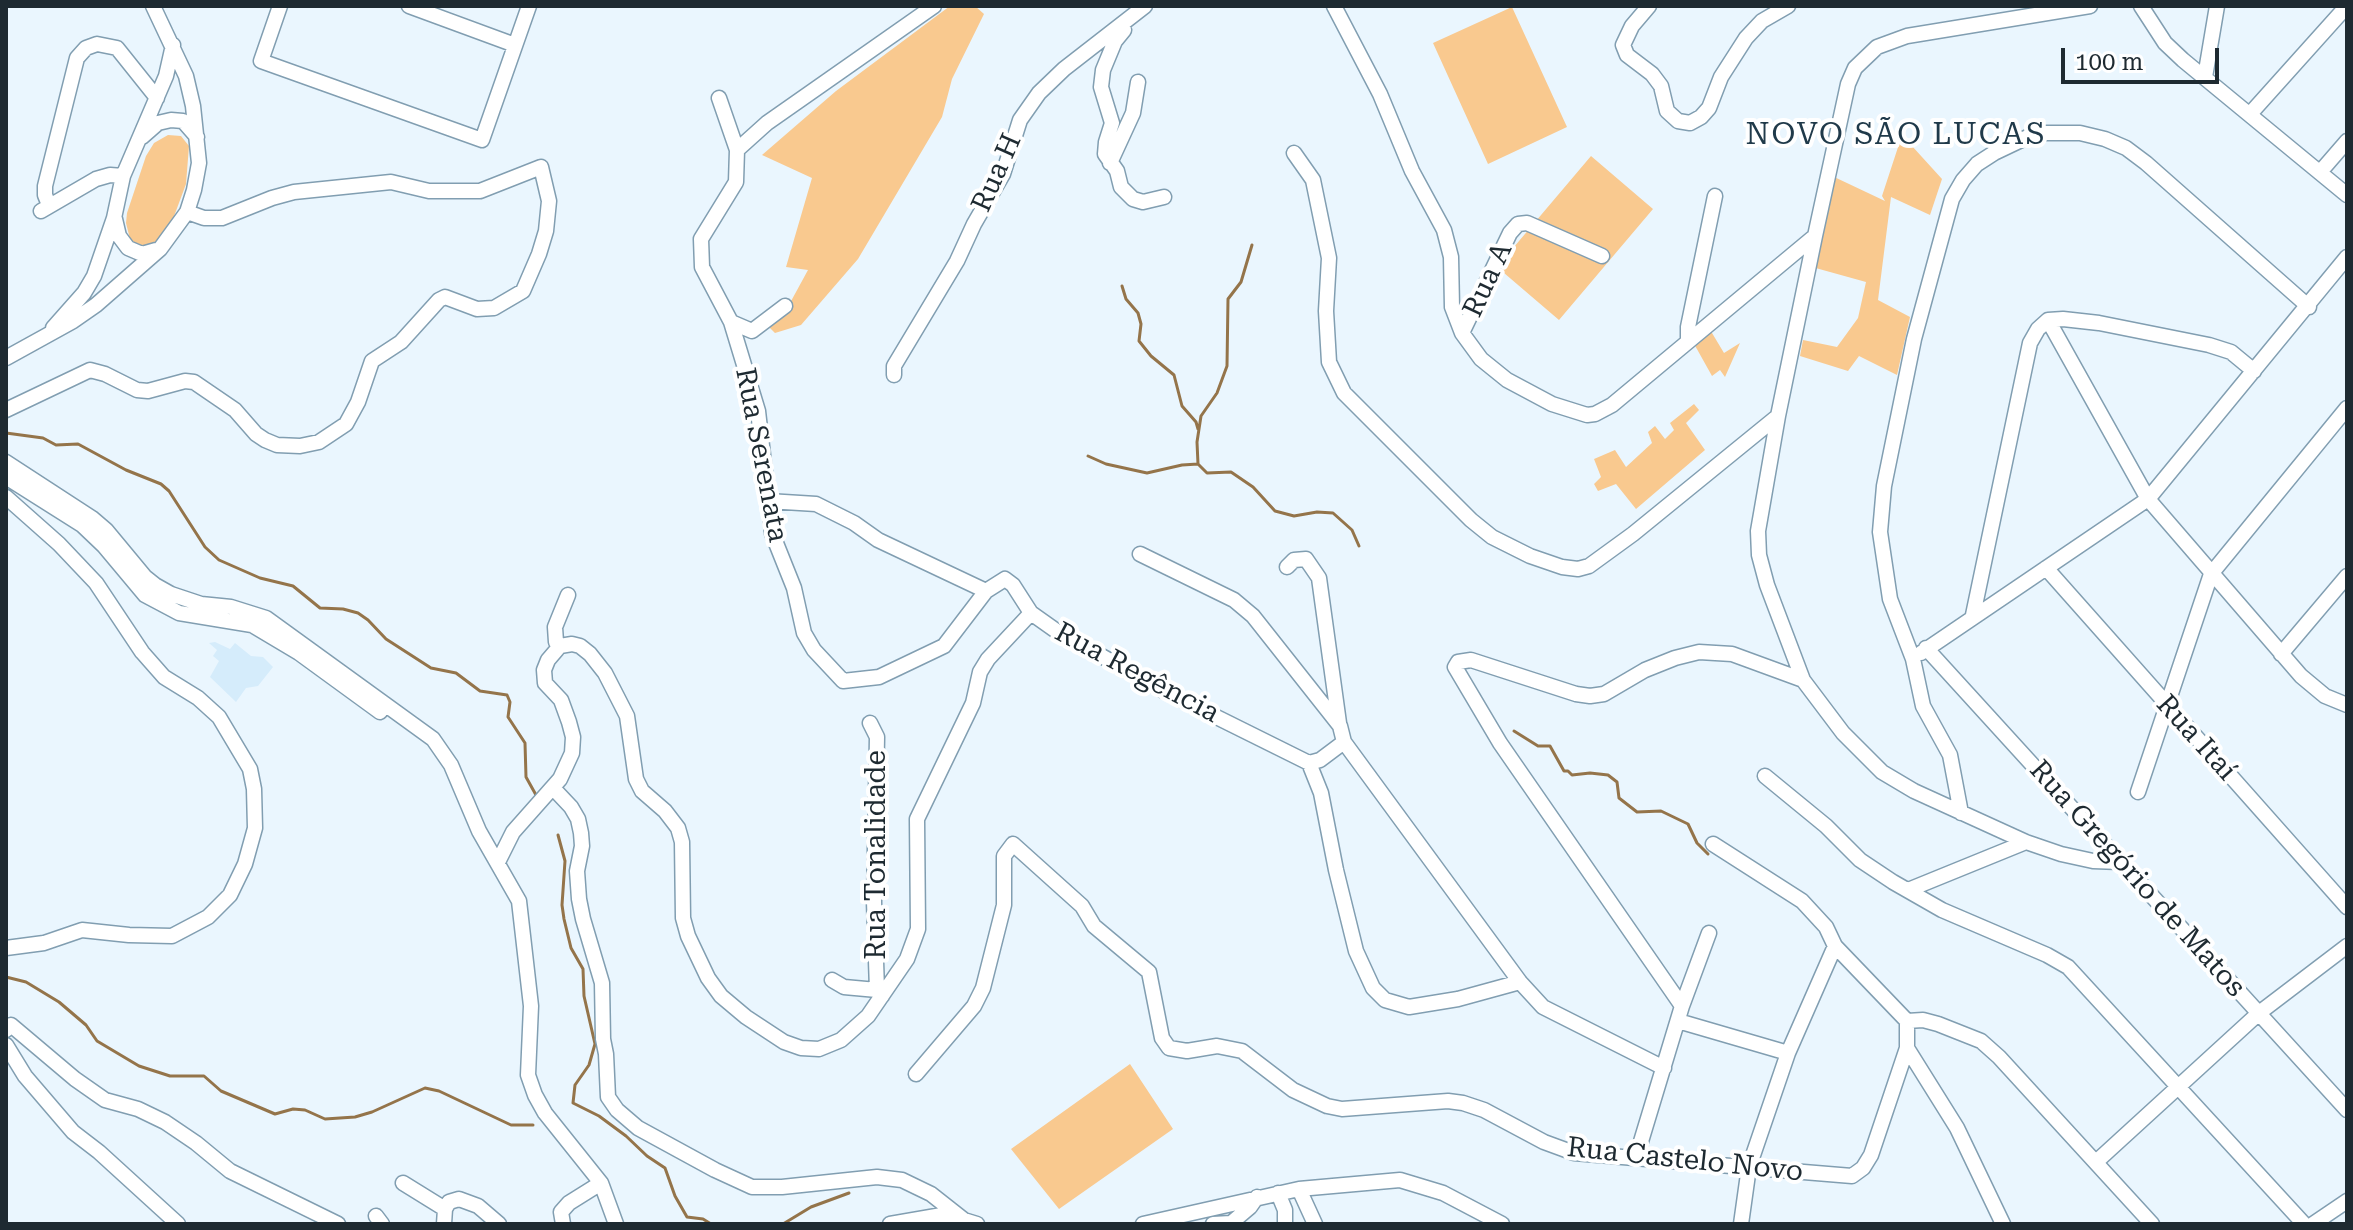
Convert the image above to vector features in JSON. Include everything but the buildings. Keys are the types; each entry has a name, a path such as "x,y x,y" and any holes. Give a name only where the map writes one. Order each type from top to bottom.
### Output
{"street":[{"path":"11,357 96,305 160,249 187,212 199,163 198,137 186,76 153,6"},
{"path":"280,6 261,61 482,140 529,6"},
{"path":"409,6 515,45"},
{"path":"719,98 737,150 767,123 934,6"},
{"path":"1145,6 1115,41 1103,70 1101,87 1112,123 1105,154 1117,171 1121,187 1133,199 1143,202 1164,197"},
{"name":"Rua H","path":"894,375 894,366 936,298 1003,174 1020,120 1039,93 1064,69 1145,6"},
{"path":"1334,6 1380,94 1412,171 1444,230 1451,257 1452,307 1462,333 1481,359 1507,380 1552,404 1587,415 1612,405 1815,236"},
{"path":"1649,6 1632,26 1623,45 1627,55 1652,74 1661,86 1667,111 1678,121 1690,123 1709,108 1721,77 1746,38 1762,21 1788,6"},
{"path":"2090,6 2008,12 1907,36 1877,47 1855,68 1848,84 1815,236 1758,531 1759,555 1767,585 1803,680 1843,733 1882,772 1897,782 2026,842 2093,861 2120,862"},
{"path":"2141,6 2165,43 2347,195"},
{"path":"2205,77 2217,6"},
{"path":"2250,114 2347,6"},
{"path":"123,176 110,175 96,179 45,208 45,186 77,58 86,48 97,44 117,48 157,98"},
{"path":"49,334 84,293 94,276 114,218 123,176 166,76 173,45"},
{"path":"1110,163 1133,113 1138,82"},
{"path":"139,140 158,123 171,120 183,121 198,137"},
{"path":"1961,813 1950,755 1923,706 1913,659 1890,599 1880,532 1884,486 1914,339 1952,199 1963,180 1977,164 2013,142 2036,133 2080,133 2105,139 2126,148 2146,163 2309,307"},
{"path":"2321,171 2347,141"},
{"name":"Rua Serenata","path":"737,150 736,182 705,230 700,248 702,267 731,322 758,411 772,533 794,588 804,633 814,650 843,681 879,677 944,646 986,591"},
{"path":"1294,153 1313,180 1329,258 1326,311 1329,362 1344,393 1471,520 1492,537 1530,556 1562,567 1578,569 1589,566 1778,416"},
{"path":"6,410 90,370 137,390 148,391 185,381 194,382 235,410 265,440 277,445 300,446 319,442 346,424 358,402 372,361 401,342 439,300 445,297 477,309 494,308 523,291 546,231 549,201 541,167 480,191 429,191 391,182 294,192 222,218 204,218 187,212"},
{"path":"1688,340 1715,196"},
{"path":"114,218 119,236 128,248 142,254 160,249"},
{"name":"Rua A","path":"1462,333 1510,233 1518,224 1527,223 1602,256"},
{"path":"1913,659 1973,615 2148,499 2309,307 2347,257"},
{"path":"731,322 752,331 785,306"},
{"path":"1973,615 2030,343 2048,320 2099,323 2209,345 2231,352 2254,371"},
{"path":"2048,320 2148,499 2312,687 2347,705"},
{"path":"2138,792 2211,574 2347,408"},
{"path":"6,462 92,518 155,585 201,604 231,607 266,618 430,743 451,765 479,831 519,901 531,1006 528,1075 545,1113 601,1183 616,1224"},
{"path":"6,477 82,525 145,595 179,613 240,622 263,631 430,743"},
{"path":"6,497 59,544 96,583 142,652 164,677 198,698 219,717 250,769 255,828 245,864 230,895 208,917 172,936 82,930 44,943 6,948"},
{"path":"768,501 816,504 845,517 878,540 986,591"},
{"path":"1140,554 1234,600 1253,616 1340,726"},
{"path":"1287,567 1294,560 1306,559 1319,578 1344,742 1520,982 1554,1014 1664,1068"},
{"name":"Rua Itaí","path":"2046,568 2347,907"},
{"path":"2281,654 2347,576"},
{"name":"Rua Regência","path":"986,591 1005,579 1013,585 1031,613 1141,679 1309,763"},
{"path":"568,595 555,627 556,642 560,646 580,646 605,673 627,716 636,779 642,791 665,811 678,828 682,842 683,918 701,965 721,996 746,1017 784,1042 801,1048 819,1049 841,1040 868,1016 880,993 907,959 918,929 917,819 973,703 980,672 988,659 1031,613"},
{"path":"498,862 513,832 554,789 572,753 573,737 561,700 545,683 544,670 548,660 560,646"},
{"name":"Rua Gregório de Matos","path":"1926,648 2347,1110"},
{"path":"1682,1006 1500,743 1455,667 1458,662 1471,660 1590,696 1604,694 1645,670 1699,652 1732,654 1803,680"},
{"name":"Rua Tonalidade","path":"870,723 877,737 874,902 880,993"},
{"path":"1344,742 1320,760 1309,763 1321,793 1356,951 1373,988 1385,1000 1409,1007 1458,999 1520,982"},
{"path":"1765,776 1826,826 1860,860 1942,910 2068,967 2304,1224"},
{"path":"554,789 571,807 581,833 577,871 579,899 602,983 608,1097 617,1110 638,1128 752,1187 877,1177 902,1180 931,1194 970,1222"},
{"path":"1908,890 2026,842"},
{"name":"Rua Castelo Novo","path":"916,1074 974,1006 983,988 1004,905 1004,856 1013,844 1082,906 1094,926 1149,972 1166,1045 1174,1051 1217,1046 1242,1051 1293,1090 1327,1106 1342,1109 1448,1101 1484,1110 1562,1150 1852,1176 1858,1174 1871,1155 1907,1048"},
{"path":"1713,844 1802,901 1826,927 1835,946 1907,1021 1907,1048 1957,1128 2003,1224"},
{"path":"1636,1158 1682,1006 1709,933"},
{"path":"1741,1224 1749,1167 1788,1053 1835,946"},
{"path":"2096,1162 2259,1013 2347,946"},
{"path":"838,984 880,993"},
{"path":"1907,1021 1923,1020 1938,1024 1981,1041 2152,1224"},
{"path":"1678,1021 1788,1053"},
{"path":"6,1030 11,1025 105,1100 138,1109 165,1122 230,1171 338,1224"},
{"path":"6,1045 25,1076 73,1132 178,1224"},
{"path":"1143,1224 1299,1189 1400,1180 1443,1193 1502,1224"},
{"path":"403,1183 444,1216 449,1202 459,1199 478,1206 499,1224"},
{"path":"563,1224 561,1212 569,1203 601,1183"},
{"path":"1299,1189 1315,1224"},
{"path":"1278,1193 1285,1210 1285,1224"},
{"path":"1213,1224 1231,1223 1257,1197"},
{"path":"2313,1224 2346,1204"},
{"path":"890,1224 942,1215 970,1222"}],"shaded area":[{"path":"950,6 975,6 984,14 952,79 942,117 858,259 801,325 775,333 765,323 790,303 808,270 786,267 812,178 762,155 836,91"},
{"path":"1512,7 1567,127 1488,164 1433,43"},
{"path":"168,135 181,136 189,146 186,184 173,219 160,240 155,245 140,247 130,239 127,213 146,156 154,143"},
{"path":"1902,135 1942,179 1930,215 1891,197 1878,300 1910,317 1897,375 1859,356 1848,371 1800,356 1803,340 1837,347 1858,318 1866,282 1812,267 1830,175 1885,201 1882,196"},
{"path":"1591,156 1653,209 1559,320 1497,267"},
{"path":"1709,328 1724,353 1740,343 1725,377 1720,370 1712,376 1693,342"},
{"path":"1694,404 1699,410 1686,423 1705,450 1636,509 1616,484 1598,491 1594,484 1601,477 1594,459 1615,450 1626,467 1652,443 1648,432 1655,426 1665,439 1674,430 1670,423"},
{"path":"215,642 230,649 235,643 251,656 263,657 273,667 258,686 246,688 236,702 210,677 219,661 213,656 217,650 209,643"},
{"path":"1130,1064 1173,1129 1059,1209 1011,1149"}],"waterway":[{"path":"1252,245 1241,282 1228,299 1227,366 1217,393 1201,416 1198,464 1207,473 1231,472 1253,487 1275,511 1294,516 1333,513 1352,530 1359,546"},
{"path":"1122,286 1126,299 1138,313 1141,324 1139,341 1174,375 1182,406 1198,429"},
{"path":"6,433 43,438 56,445 78,444 126,470 161,484 169,491 205,547 219,560 260,578 293,586 320,608 358,613 386,639 431,668 456,673 480,691 507,695 510,702 508,717 525,743 526,777 536,795"},
{"path":"1088,456 1106,464 1147,473 1198,464"},
{"path":"1514,731 1538,746 1550,746 1564,771 1572,775 1608,775 1617,782 1619,798 1637,812 1661,811 1688,824 1697,843 1708,854"},
{"path":"558,835 565,861 564,919 571,948 583,969 584,996 595,1044 589,1065 575,1085 573,1103 599,1116 665,1168 687,1217 703,1219 711,1224"},
{"path":"6,977 26,982 59,1002 86,1025 97,1041 139,1066 170,1076 204,1076 221,1091 275,1114 293,1109 305,1110 325,1119 355,1117 425,1088 439,1091 511,1125 533,1125"},
{"path":"783,1224 811,1207 849,1193"}],"district":[{"name":"NOVO SÃO LUCAS","path":"1896,135"}]}
